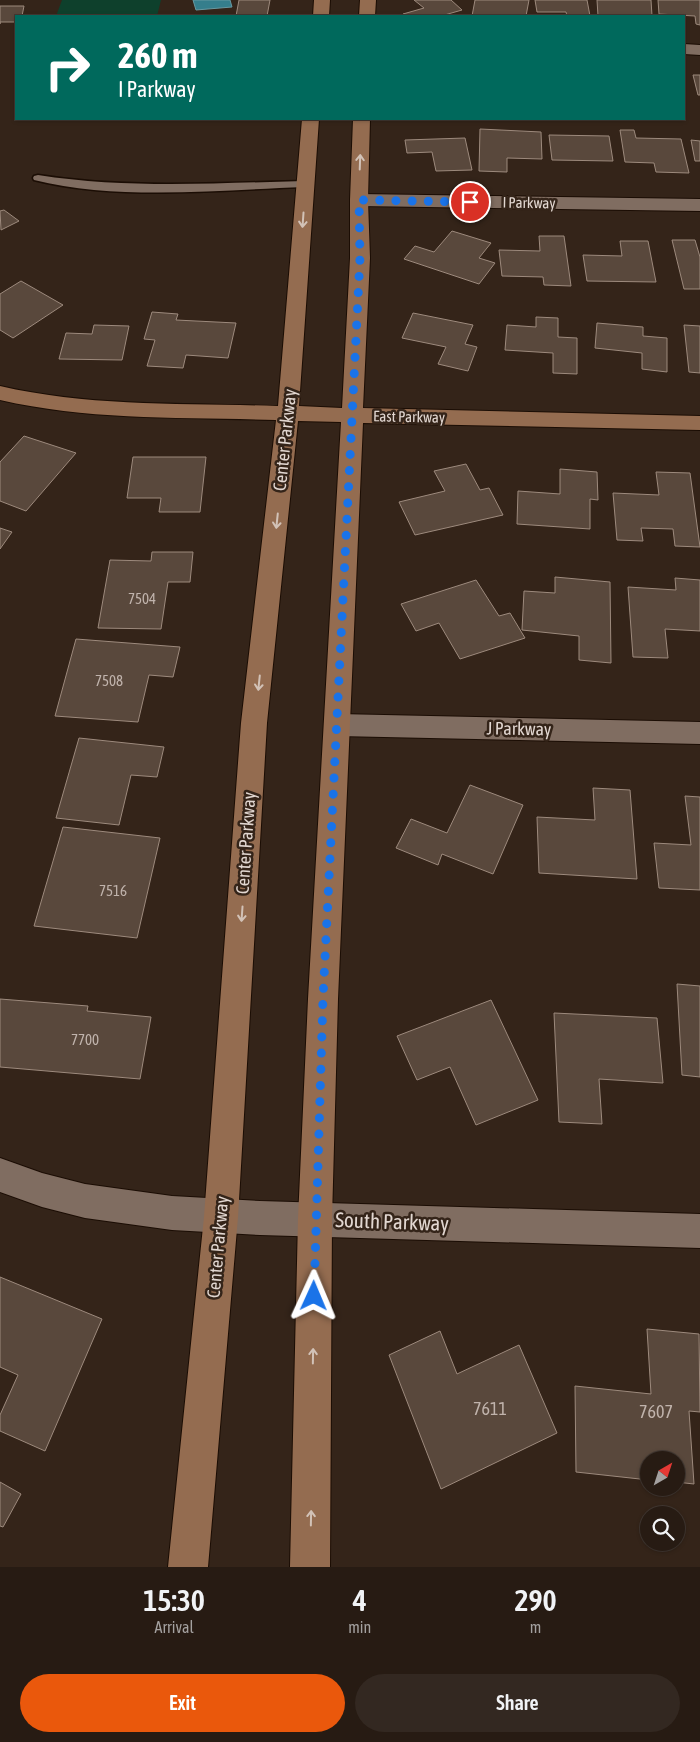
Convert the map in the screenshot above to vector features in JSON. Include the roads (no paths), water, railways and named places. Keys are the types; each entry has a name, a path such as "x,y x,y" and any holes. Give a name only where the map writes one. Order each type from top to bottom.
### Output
{"street":[{"path":"321,15 322,0"},
{"path":"367,15 368,0"},
{"path":"685,49 700,50"},
{"name":"Center Parkway","path":"188,1567 221,1217 254,723 288,413 310,120"},
{"path":"310,1567 315,1219 323,998 360,258 359,200 362,120"},
{"name":"I Parkway","path":"359,200 700,205"},
{"name":"East Parkway","path":"0,393 56,405 352,416 700,423"},
{"name":"J Parkway","path":"338,725 700,733"},
{"name":"South Parkway","path":"0,1175 28,1186 75,1200 125,1209 221,1217 700,1231"}],"lane":[{"path":"38,178 68,184 172,188 304,184"}],"water":[{"path":"193,0 230,0 232,7 196,10"}]}
